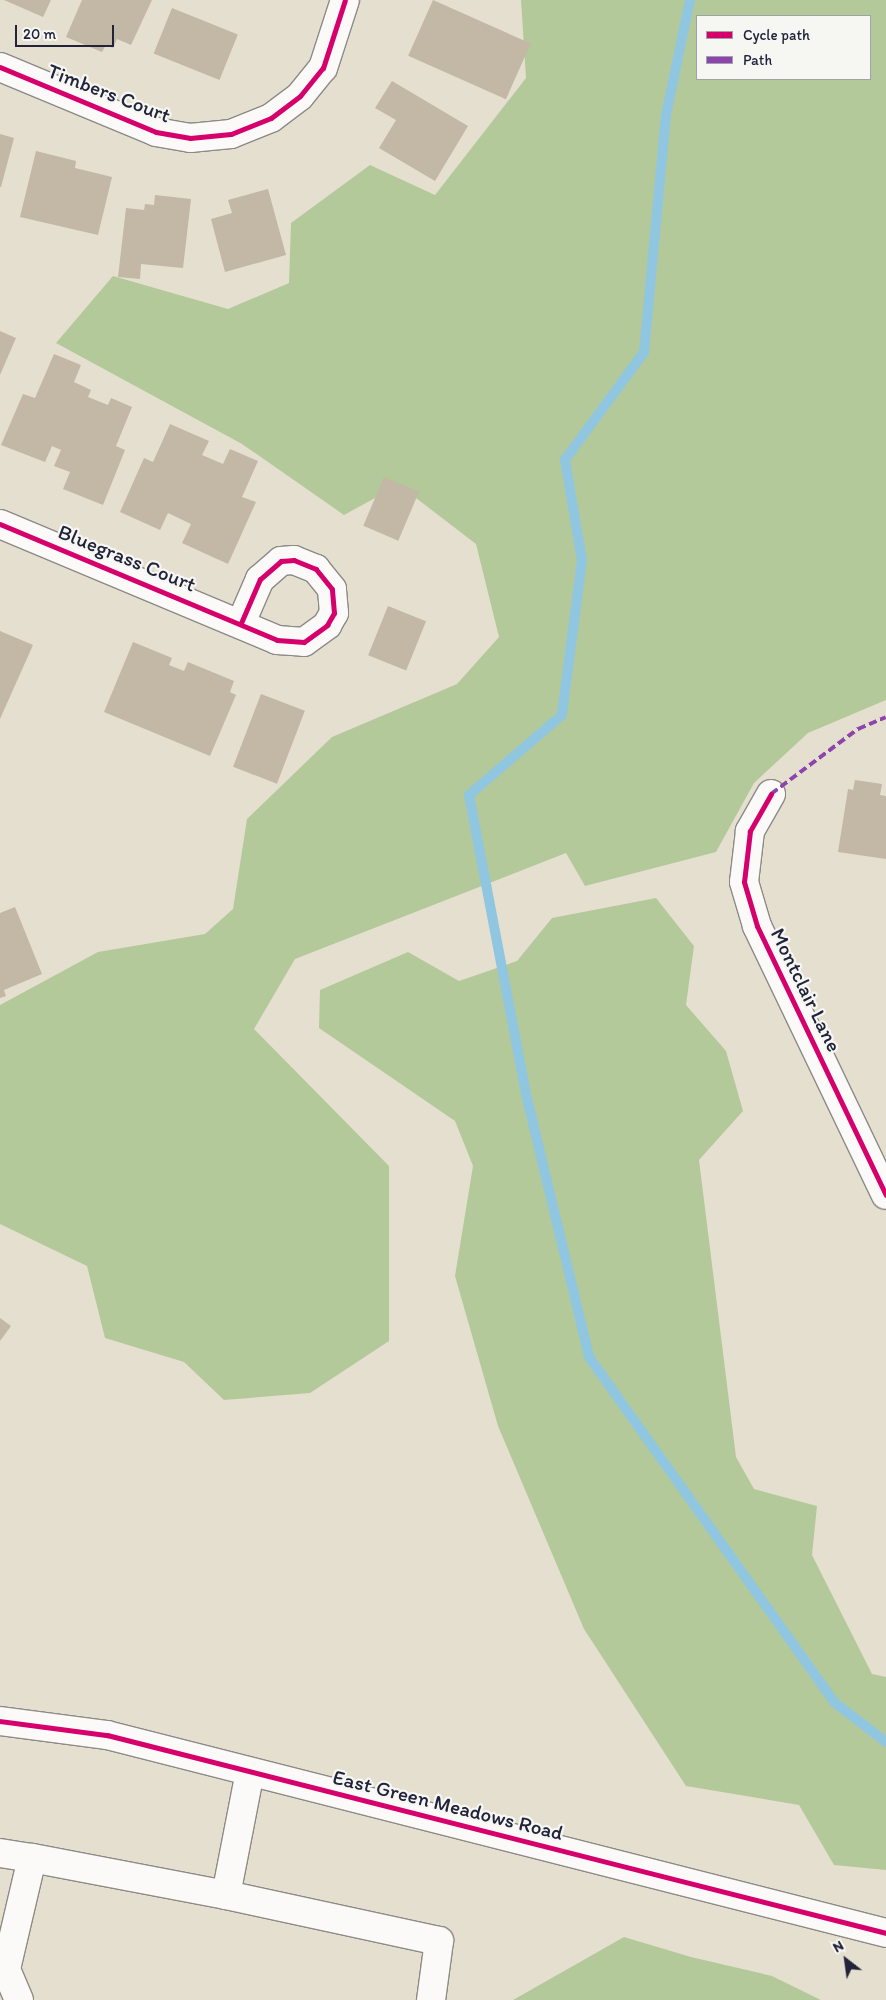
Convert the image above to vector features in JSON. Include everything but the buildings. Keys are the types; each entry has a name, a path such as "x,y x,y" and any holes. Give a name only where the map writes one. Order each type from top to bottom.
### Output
{"street":[{"name":"Timbers Court","path":"0,68 156,132 190,138 231,134 270,118 300,96 323,68 345,0"},
{"name":"Bluegrass Court","path":"0,524 241,623"},
{"name":"Montclair Lane","path":"771,794 750,831 744,882 757,926 886,1195"},
{"name":"East Green Meadows Road","path":"0,1721 106,1735 886,1933"},
{"path":"226,1895 250,1772"},
{"path":"0,1853 226,1895 439,1941 431,2000"},
{"path":"19,2000 6,1969 32,1858"}],"green space":[{"path":"521,0 886,0 886,700 808,733 754,783 716,852 585,886 566,853 295,959 254,1029 389,1166 389,1341 310,1393 224,1400 184,1362 105,1338 87,1266 0,1224 0,1005 98,952 205,934 233,909 247,819 332,737 457,684 499,637 476,544 399,485 344,515 242,444 56,343 113,276 228,309 289,283 291,223 370,165 435,195 526,78"},
{"path":"656,898 694,946 686,1005 726,1051 743,1111 699,1160 736,1457 754,1489 817,1506 812,1555 872,1674 886,1677 886,1870 834,1865 799,1805 686,1786 584,1629 498,1426 455,1276 473,1166 455,1121 319,1028 320,990 408,952 459,981 517,961 552,918"},
{"path":"624,1937 691,1957 772,1976 821,2000 513,2000"}],"waterway":[{"path":"690,0 666,115 644,352 565,460 582,560 562,715 469,795 526,1094 589,1357 834,1702 886,1742"}],"marked path":[{"path":"771,794 858,729 886,717"}],"cycle path":[{"path":"0,67 156,132 190,138 231,134 271,118 300,96 323,68 345,0"},
{"path":"0,524 277,640 304,642 327,625 334,613 332,589 316,569 294,560 281,561 260,579 241,623"},
{"path":"771,794 750,831 744,882 757,926 886,1195"},
{"path":"0,1721 107,1735 886,1933"}]}
